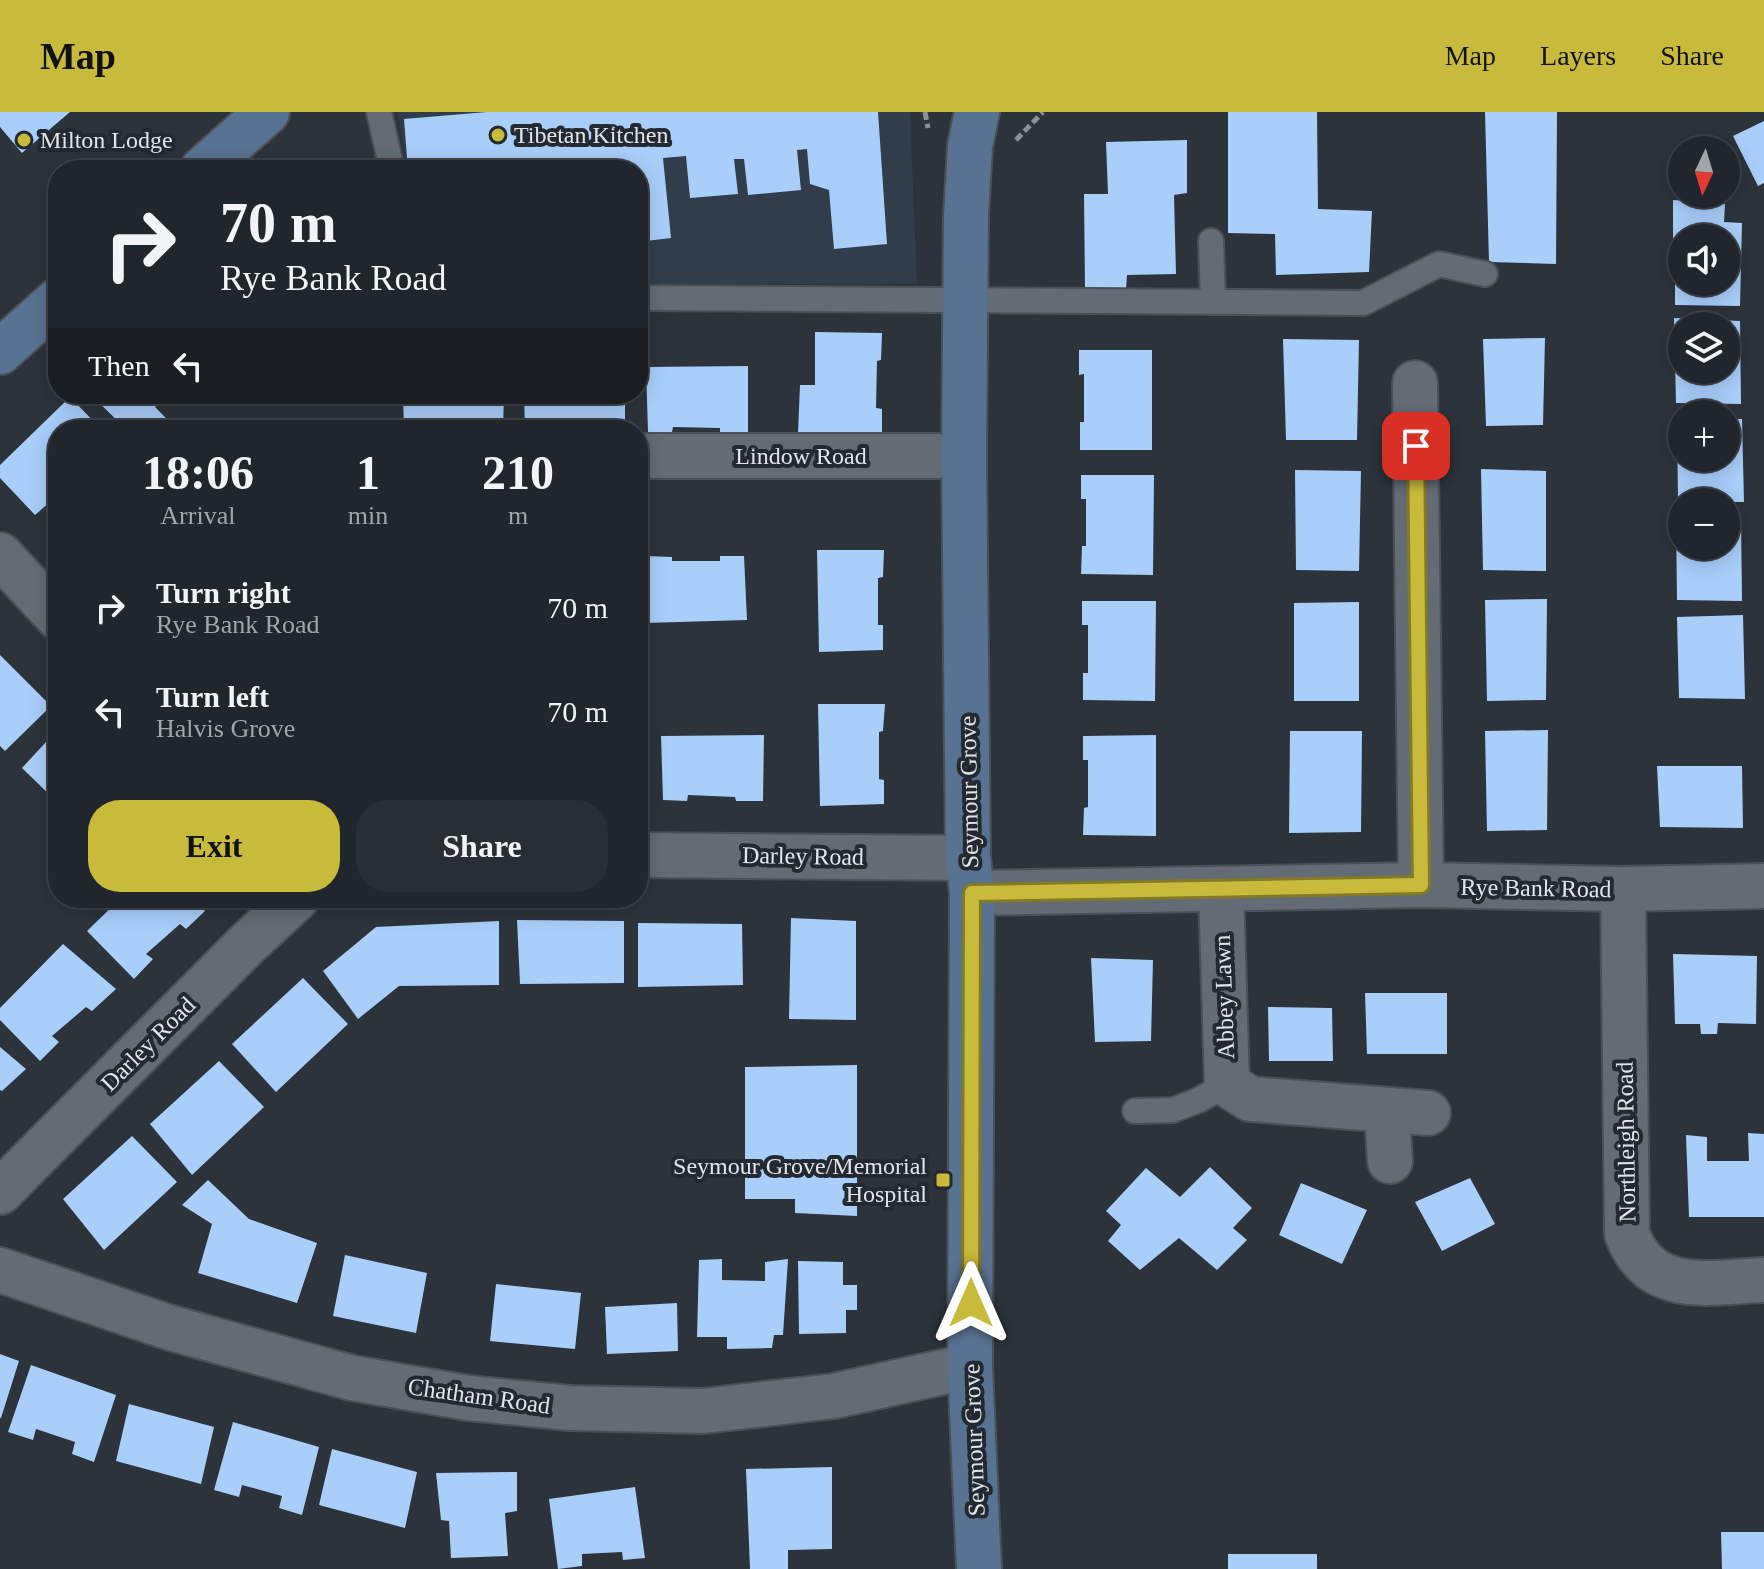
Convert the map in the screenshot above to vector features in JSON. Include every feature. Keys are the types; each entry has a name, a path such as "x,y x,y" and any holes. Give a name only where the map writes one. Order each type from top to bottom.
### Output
{"main road":[{"path":"213,160 267,112"},
{"name":"Seymour Grove","path":"977,112 970,146 964,456 970,875 970,1366 979,1569"},
{"path":"0,352 48,309"}],"street":[{"path":"1415,383 1421,885"},
{"name":"Lindow Road","path":"648,456 964,456"},
{"path":"0,555 48,606"},
{"name":"Darley Road","path":"648,856 970,875"},
{"name":"Rye Bank Road","path":"970,875 1221,890 1421,885 1623,889 1764,886"},
{"name":"Northleigh Road","path":"1623,889 1627,1234 1635,1254 1649,1270 1666,1278 1692,1283 1764,1280"},
{"name":"Abbey Lawn","path":"1221,890 1227,1084 1250,1099 1407,1113 1390,1161"},
{"name":"Darley Road","path":"0,1192 286,908"},
{"name":"Chatham Road","path":"0,1270 171,1328 352,1378 468,1398 570,1408 703,1411 834,1396 970,1366"}],"lane":[{"path":"379,112 390,160"},
{"path":"1211,241 1213,302"},
{"path":"648,298 1363,303 1439,264 1485,274"},
{"path":"1135,1111 1173,1110 1227,1084"}],"shaded area":[{"path":"398,112 910,112 917,284 648,285 648,160 405,160"}],"building":[{"name":"Milton Lodge","path":"0,112 70,112 22,153 0,127"},
{"path":"487,112 878,112 887,244 834,249 829,190 810,184 807,149 797,150 801,190 748,195 744,159 734,159 738,194 690,198 686,156 663,158 671,238 648,241 648,160 407,160 404,119"},
{"path":"1228,112 1317,112 1318,209 1372,211 1369,272 1276,275 1275,234 1228,233"},
{"path":"1485,112 1557,112 1556,264 1489,262"},
{"path":"1764,121 1764,183 1758,186 1740,150 1740,136 1733,136"},
{"path":"1187,140 1187,193 1174,195 1176,274 1127,275 1126,290 1085,289 1084,194 1108,194 1106,142"},
{"path":"1673,208 1725,208 1724,222 1742,223 1740,306 1675,305 1675,296 1740,296 1740,224 1673,224"},
{"path":"1740,321 1741,404 1740,400 1676,400 1676,384 1740,384"},
{"path":"815,332 882,333 881,360 877,361 876,408 882,409 882,432 798,433 800,385 815,385"},
{"path":"1545,338 1543,425 1486,426 1483,339"},
{"path":"1283,339 1359,340 1357,440 1286,440"},
{"path":"1079,350 1152,350 1152,450 1080,450 1080,422 1084,422 1084,374 1079,375"},
{"path":"748,366 748,433 720,432 720,428 673,427 672,432 648,432 648,367"},
{"path":"63,404 77,404 92,420 48,420 48,504 35,515 0,478 0,465"},
{"path":"100,404 158,404 155,407 168,420 117,420"},
{"path":"403,404 504,404 503,420 404,420"},
{"path":"524,404 625,404 625,420 525,420"},
{"path":"1742,419 1744,502 1740,502 1740,488 1678,488 1678,472 1740,472"},
{"path":"1481,469 1546,471 1546,571 1483,570"},
{"path":"1295,470 1361,471 1359,571 1296,570"},
{"path":"1081,475 1154,475 1153,575 1081,574 1082,546 1086,546 1086,499 1081,499"},
{"path":"1741,517 1742,601 1677,600 1677,560 1740,560"},
{"path":"817,550 884,550 883,577 878,578 878,625 883,625 883,650 819,652"},
{"path":"648,556 672,557 672,561 720,561 720,556 744,556 747,620 648,623"},
{"path":"1547,599 1546,700 1487,701 1485,600"},
{"path":"1082,601 1156,601 1155,701 1083,700 1083,673 1088,673 1088,625 1082,625"},
{"path":"1359,602 1359,701 1294,701 1294,603"},
{"path":"1743,615 1745,699 1679,698 1677,617"},
{"path":"0,655 48,703 48,709 5,751 0,746"},
{"path":"818,704 885,704 883,731 879,732 879,779 884,780 884,804 820,806"},
{"path":"1548,730 1547,830 1487,831 1485,731"},
{"path":"1290,731 1362,731 1361,832 1289,833"},
{"path":"764,735 763,801 688,795 687,801 663,800 661,736"},
{"path":"1156,735 1156,836 1083,835 1084,808 1088,807 1088,760 1083,760 1083,736"},
{"path":"48,740 48,793 22,768"},
{"path":"1657,766 1742,766 1743,828 1660,827"},
{"path":"111,908 202,908 205,911 186,929 180,924 146,954 153,959 134,979 87,931"},
{"path":"791,918 856,921 856,1020 789,1019"},
{"path":"517,920 624,921 624,983 520,984"},
{"path":"499,921 499,985 399,986 358,1019 323,971 376,927"},
{"path":"638,923 742,924 743,985 638,987"},
{"path":"63,944 116,989 92,1011 86,1007 52,1036 59,1042 40,1061 0,1020 0,1008"},
{"path":"1673,954 1757,956 1756,1024 1718,1023 1717,1034 1701,1034 1700,1024 1675,1024"},
{"path":"1091,958 1153,960 1151,1041 1095,1042"},
{"path":"303,978 348,1024 276,1092 232,1044"},
{"path":"1365,993 1447,993 1447,1054 1367,1054"},
{"path":"1268,1007 1332,1008 1333,1061 1269,1061"},
{"path":"0,1047 26,1069 2,1091 0,1090"},
{"path":"219,1061 264,1107 192,1175 150,1124"},
{"path":"857,1065 857,1216 795,1213 795,1199 745,1199 745,1067"},
{"path":"1748,1133 1764,1134 1764,1217 1689,1217 1686,1135 1707,1137 1707,1161 1749,1161"},
{"path":"132,1136 177,1182 104,1250 63,1199"},
{"path":"1210,1167 1252,1208 1233,1228 1247,1240 1217,1270 1179,1238 1140,1270 1108,1241 1121,1225 1106,1211 1146,1168 1180,1197"},
{"path":"1470,1178 1495,1224 1442,1251 1415,1202"},
{"path":"208,1180 249,1219 317,1243 297,1303 198,1273 212,1224 182,1205"},
{"path":"1301,1183 1367,1210 1342,1264 1279,1235"},
{"path":"345,1255 427,1273 416,1333 333,1316"},
{"path":"722,1259 722,1280 765,1281 765,1262 788,1259 783,1335 774,1335 772,1348 727,1349 727,1337 697,1337 699,1260"},
{"path":"798,1261 843,1262 843,1285 857,1285 857,1310 846,1310 846,1333 799,1334"},
{"path":"496,1284 581,1293 575,1349 490,1341"},
{"path":"677,1303 678,1351 607,1354 605,1307"},
{"path":"0,1354 19,1361 1,1418 0,1418"},
{"path":"31,1365 116,1395 94,1462 72,1454 75,1442 36,1429 33,1440 8,1432"},
{"path":"129,1404 214,1427 201,1484 116,1461"},
{"path":"233,1422 319,1447 302,1515 279,1508 282,1496 242,1485 239,1497 214,1490"},
{"path":"332,1449 417,1472 405,1528 319,1505"},
{"path":"832,1467 832,1549 788,1550 788,1569 750,1569 746,1469"},
{"path":"517,1472 517,1511 505,1513 508,1556 451,1558 449,1521 441,1520 436,1473"},
{"path":"635,1487 645,1558 623,1560 622,1552 582,1554 582,1566 558,1569 549,1499"},
{"path":"1721,1532 1764,1532 1764,1569 1722,1569"},
{"path":"1228,1554 1317,1554 1317,1569 1228,1569"}],"place":[{"name":"Tibetan Kitchen","path":"498,135"},
{"name":"Milton Lodge","path":"24,140"},
{"name":"Seymour Grove/Memorial Hospital","path":"943,1180"}],"route":[{"path":"971,1303 972,893 1421,885 1416,446"}]}
